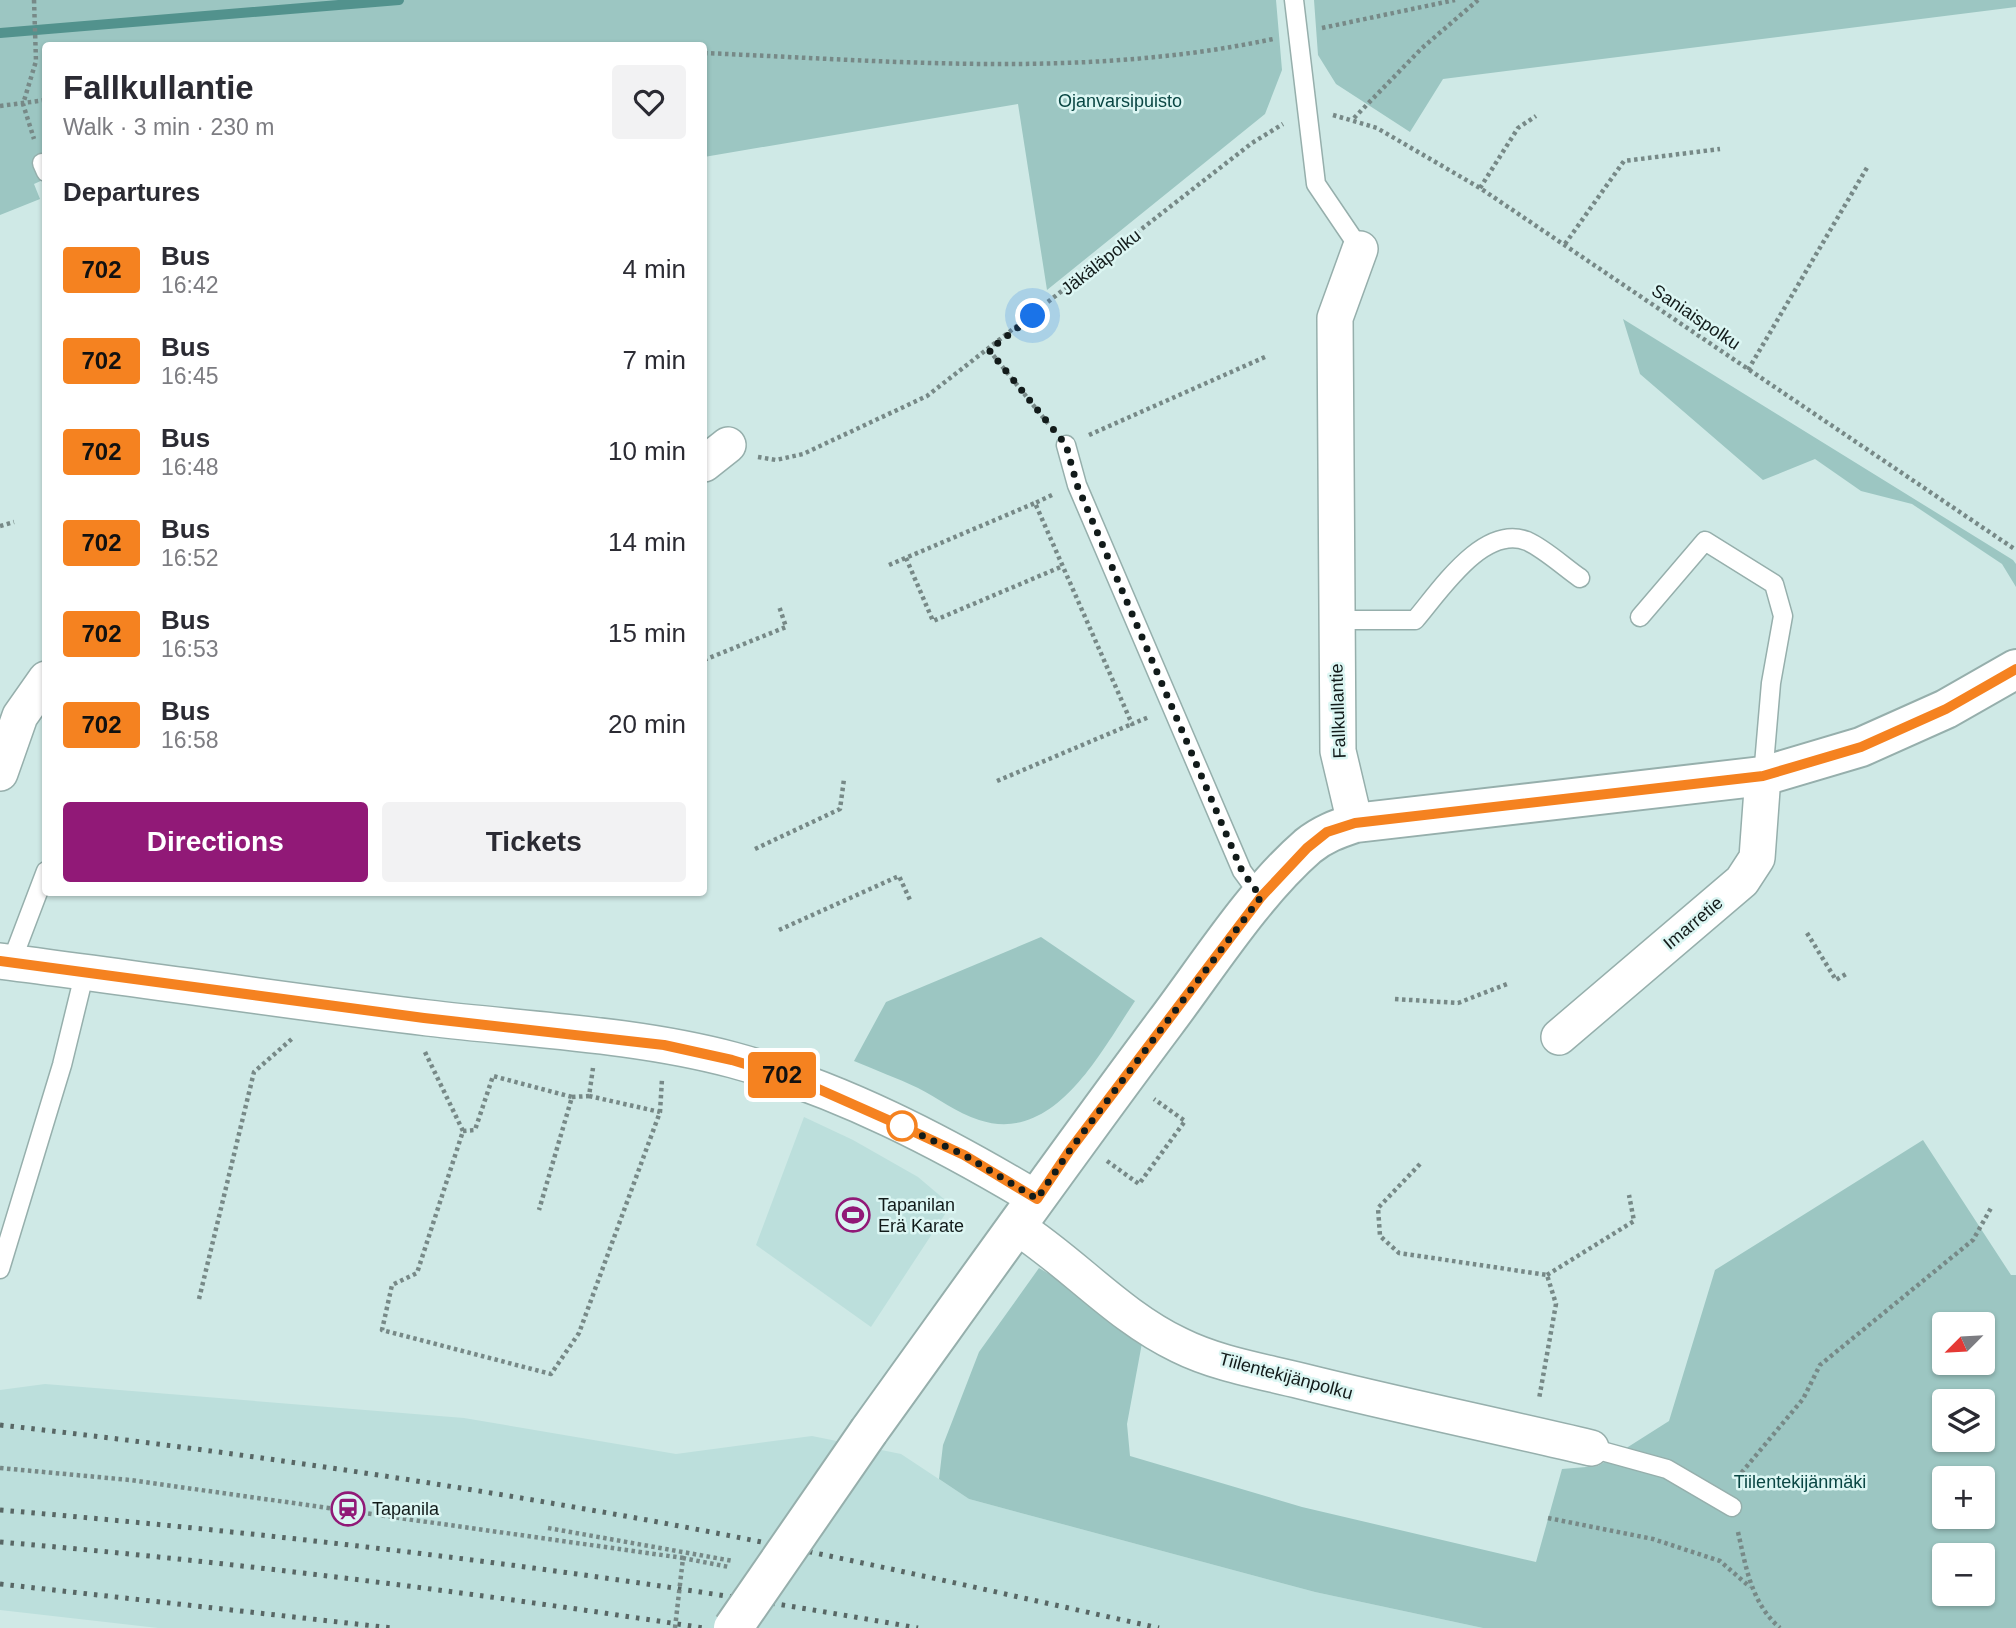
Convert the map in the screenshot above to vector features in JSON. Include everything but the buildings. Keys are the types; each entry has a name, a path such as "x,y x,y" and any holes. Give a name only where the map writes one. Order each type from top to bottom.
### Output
{"street":[{"name":"Fallkullantie","path":"1355,823 1338,751 1335,318 1360,249"},
{"path":"733,1628 869,1432 1125,1077 1261,897 1307,848 1327,832 1355,823 1763,776 1861,747 1946,709 2016,669"},
{"path":"0,773 20,716 42,684"},
{"name":"Imarretie","path":"1559,1037 1742,881 1757,858 1763,776"},
{"name":"Tiilentekijänpolku","path":"5,962 424,1018 664,1045 732,1060 798,1080 964,1155 1027,1213 1038,1241 1143,1326 1182,1347 1233,1364 1591,1448"}],"lane":[{"path":"1294,0 1316,184 1360,249"},
{"path":"1066,445 1077,485 1242,871 1261,897"},
{"path":"1336,620 1415,620 1484,545 1507,538 1527,541 1580,578"},
{"path":"1640,617 1705,541 1774,584 1783,616 1771,684 1763,776"},
{"path":"5,962 42,880"},
{"path":"0,1269 62,1065 85,971"},
{"path":"1591,1448 1667,1469 1732,1507"}],"path":[{"path":"34,0 36,61 23,103 42,162"},
{"path":"707,53 989,65 1105,62 1205,53 1455,0"},
{"name":"Saniaispolku","path":"1478,0 1422,48 1354,118 1377,128 1480,188 2016,550"},
{"path":"0,106 42,101"},
{"name":"Jäkäläpolku","path":"716,454 765,461 803,454 927,396 1252,143 1307,110"},
{"path":"1480,188 1518,128 1536,116"},
{"path":"1565,244 1624,161 1720,149"},
{"path":"1748,370 1868,166"},
{"path":"989,350 1066,445 1265,357"},
{"path":"890,565 1077,485"},
{"path":"1035,503 1132,724"},
{"path":"0,527 14,522"},
{"path":"906,558 933,621 1063,566"},
{"path":"707,659 786,627 779,606"},
{"path":"997,781 1172,707"},
{"path":"755,849 840,809 844,779"},
{"path":"779,930 899,876 910,900"},
{"path":"1807,933 1836,980 1846,974"},
{"path":"1395,999 1458,1003 1507,984"},
{"path":"199,1299 254,1072 293,1038 300,1000"},
{"path":"424,1018 419,1039 463,1131 417,1273 392,1285 382,1330 551,1374 579,1333 660,1112 664,1045"},
{"path":"463,1131 475,1130 493,1076 572,1097 539,1210"},
{"path":"1078,1140 1139,1184 1185,1121 1125,1077"},
{"path":"589,1096 660,1112"},
{"path":"1420,1164 1378,1208 1380,1236 1399,1253 1547,1275 1634,1221 1629,1195"},
{"path":"1708,1493 1741,1476 1803,1399 1821,1365 1973,1240 1991,1208"},
{"path":"1533,1434 1556,1304 1547,1275"},
{"path":"0,1468 130,1480 683,1558 730,1567"},
{"path":"1732,1507 1751,1587 1769,1618 1780,1628"},
{"path":"1548,1518 1653,1539 1720,1561 1751,1587"},
{"path":"548,1528 740,1562"},
{"path":"675,1628 683,1558"}],"shaded area":[{"path":"804,1117 853,1140 918,1177 951,1205 871,1327 756,1245"},
{"path":"45,1384 464,1418 676,1454 812,1436 901,1454 969,1499 1315,1592 1483,1628 158,1628 0,1610 0,1390"}],"green space":[{"name":"Ojanvarsipuisto","path":"0,0 1276,0 1282,70 1265,114 1047,290 1018,104 707,156 707,42 42,42 42,180 34,184 40,199 0,215"},
{"path":"1314,0 2016,0 2016,7 1443,79 1410,132 1336,84 1318,55"},
{"path":"1623,319 2013,560 2016,564 2016,587 2002,564 1912,504 1861,491 1815,459 1763,480 1640,374"},
{"path":"1041,937 1135,1001 1091,1067 1073,1089 1053,1107 1031,1119 1006,1124 979,1120 918,1088 854,1061 886,1002"},
{"name":"Tiilentekijänmäki","path":"1923,1140 2011,1275 2016,1275 2016,1628 1483,1628 1315,1592 969,1499 939,1479 943,1445 979,1352 1039,1268 1076,1290 1142,1343 1127,1424 1130,1456 1302,1507 1536,1562 1562,1469 1598,1466 1669,1421 1715,1270"}],"waterway":[{"path":"0,33 399,0"}],"railway":[{"path":"0,1425 294,1462 585,1509 801,1550 1159,1628"},
{"path":"0,1510 460,1558 690,1590 918,1628"},
{"path":"0,1542 352,1579 704,1628"},
{"path":"0,1584 392,1628"}],"bus line":[{"name":"702","path":"0,961 424,1018 664,1045 732,1060 798,1080 895,1123 964,1155 1037,1199 1070,1150 1261,897 1307,848 1327,832 1355,823 1763,776 1861,747 1946,709 2016,669"}],"place":[{"name":"Tapanilan Erä Karate","path":"853,1215"},
{"name":"Tapanila","path":"348,1509"}],"route":[{"path":"902,1126 895,1123 964,1155 1037,1199 1070,1150 1261,897 1242,871 1077,485 1066,445 989,350 1033,316"}]}
